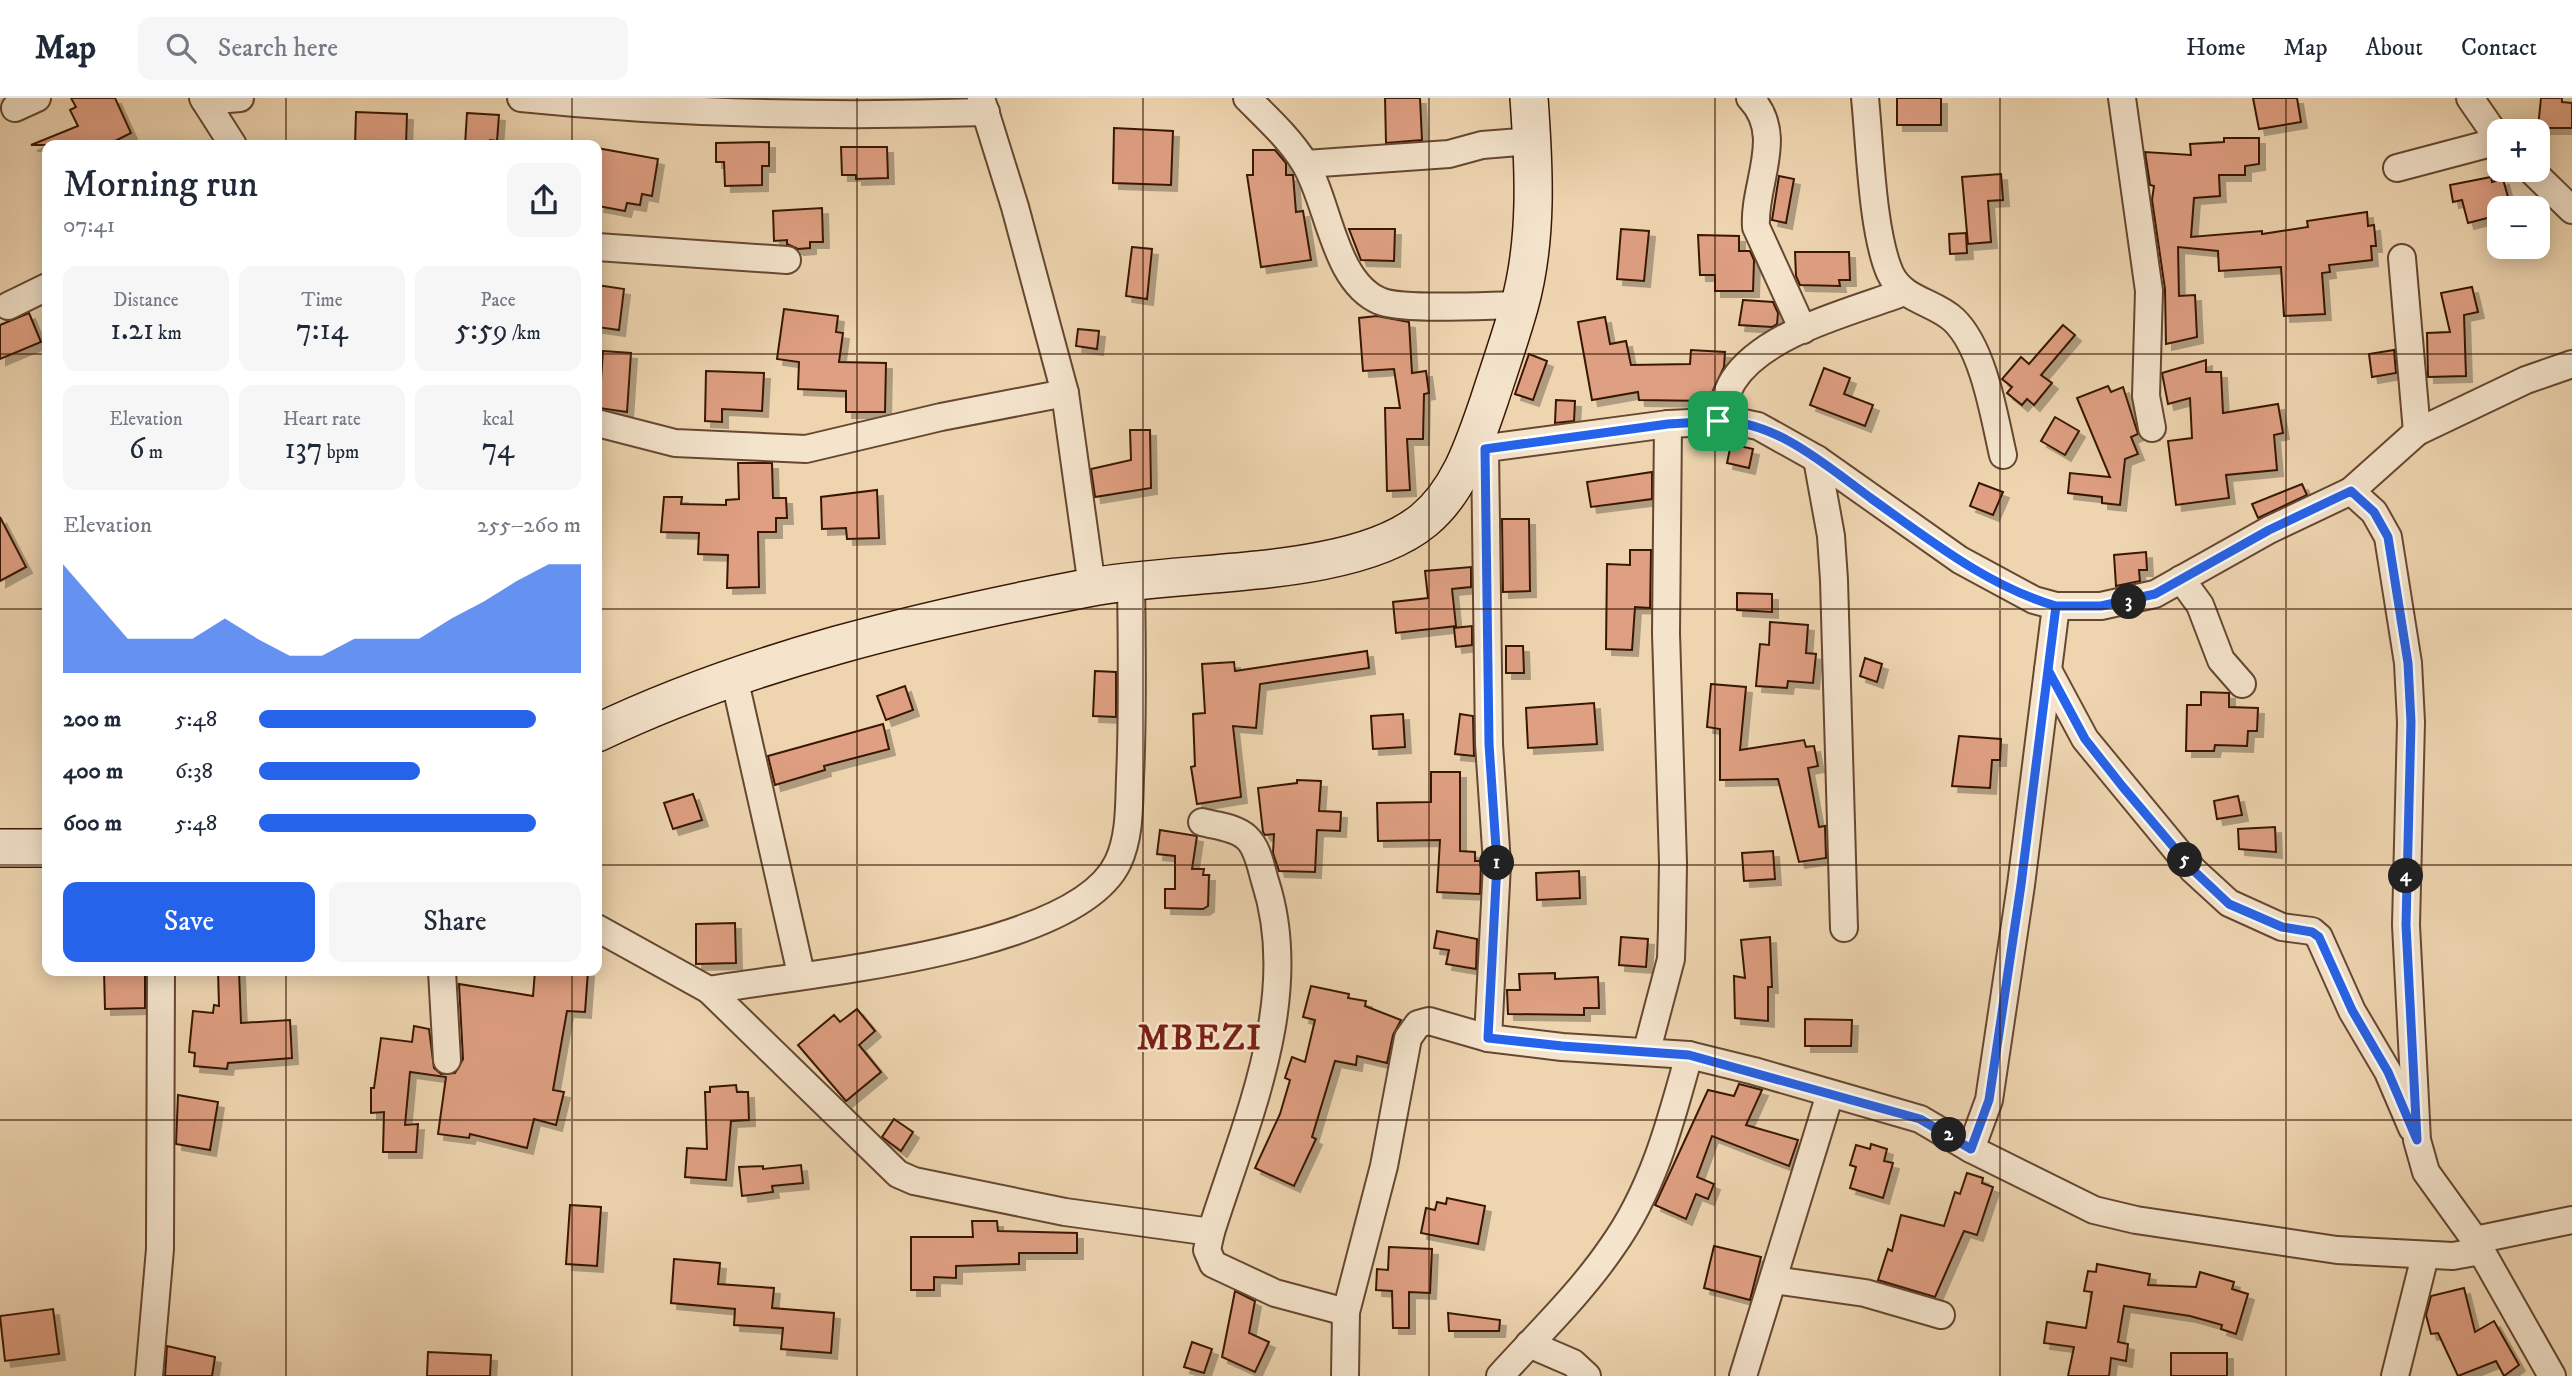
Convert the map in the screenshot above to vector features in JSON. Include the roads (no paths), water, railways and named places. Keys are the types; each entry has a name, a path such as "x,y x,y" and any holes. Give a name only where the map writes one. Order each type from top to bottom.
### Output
{"street":[{"path":"204,99 240,98"},
{"path":"522,98 617,108 751,115 983,105 1065,393 1092,587"},
{"path":"1247,98 1306,164 1344,261 1361,289 1381,302 1520,305"},
{"path":"1488,1038 1497,863 1489,744 1479,450 1520,305 1531,226 1532,141 1529,98"},
{"path":"1750,98 1764,117 1766,130 1766,159 1755,210 1756,227 1803,330"},
{"path":"1865,98 1882,248 1891,276 1904,292 1942,310 1955,321 1965,336 1978,362 2003,455"},
{"path":"2122,98 2149,291 2146,396 2152,428"},
{"path":"2470,98 2487,123"},
{"path":"204,99 230,140"},
{"path":"1306,164 1449,154 1482,145 1532,141"},
{"path":"2397,168 2487,144"},
{"path":"2543,182 2572,210"},
{"path":"602,247 787,260"},
{"path":"2402,258 2417,432"},
{"path":"8,306 42,289"},
{"path":"1718,421 1732,382 1750,360 1803,330 1904,292"},
{"path":"602,731 649,708 734,677 941,618 1092,587 1333,560 1400,536 1445,501 1479,450 1668,424 1718,421 1758,426 1817,459 1960,559 2034,600 2056,606 2101,606 2128,602 2155,594 2269,530 2351,491 2417,432 2526,380 2572,365"},
{"path":"602,424 675,443 806,449 941,417 1065,393"},
{"path":"1647,1050 1671,959 1673,863 1666,632 1668,424"},
{"path":"1817,459 1831,536 1833,569 1844,928"},
{"path":"2351,491 2374,512 2388,537 2408,663 2411,722 2406,925 2417,1140"},
{"path":"2181,579 2200,605 2221,660 2242,684"},
{"path":"709,990 938,954 1004,936 1062,912 1096,892 1118,863 1128,830 1133,715 1131,582"},
{"path":"1971,1149 1983,1121 1991,1087 2056,606"},
{"path":"2048,670 2085,739 2193,870 2229,904 2282,927 2312,932 2319,937 2352,1010 2388,1072 2417,1140 2426,1171 2478,1245 2552,1376"},
{"path":"734,677 801,974"},
{"path":"1202,822 1234,830 1247,838 1255,850 1276,914 1280,966 1264,1063 1207,1250 1213,1264 1275,1293 1346,1312"},
{"path":"0,848 42,848"},
{"path":"602,931 709,990 898,1174 914,1181 1065,1212 1211,1231"},
{"path":"149,1376 160,1249 161,976"},
{"path":"442,976 447,1060"},
{"path":"1345,1376 1346,1312 1384,1166 1408,1038 1418,1024 1429,1021 1488,1038 1689,1055 1920,1119 1971,1149 2094,1210 2136,1220 2311,1246 2425,1256 2453,1256 2478,1245 2572,1220"},
{"path":"1500,1376 1579,1290 1614,1246 1643,1195 1669,1130 1689,1055"},
{"path":"1744,1376 1830,1094"},
{"path":"2395,1376 2425,1256"},
{"path":"1774,1280 1865,1293 1941,1315"},
{"path":"1529,1345 1573,1363 1587,1376"}],"district":[{"name":"MBEZI","path":"1200,1037"}]}
